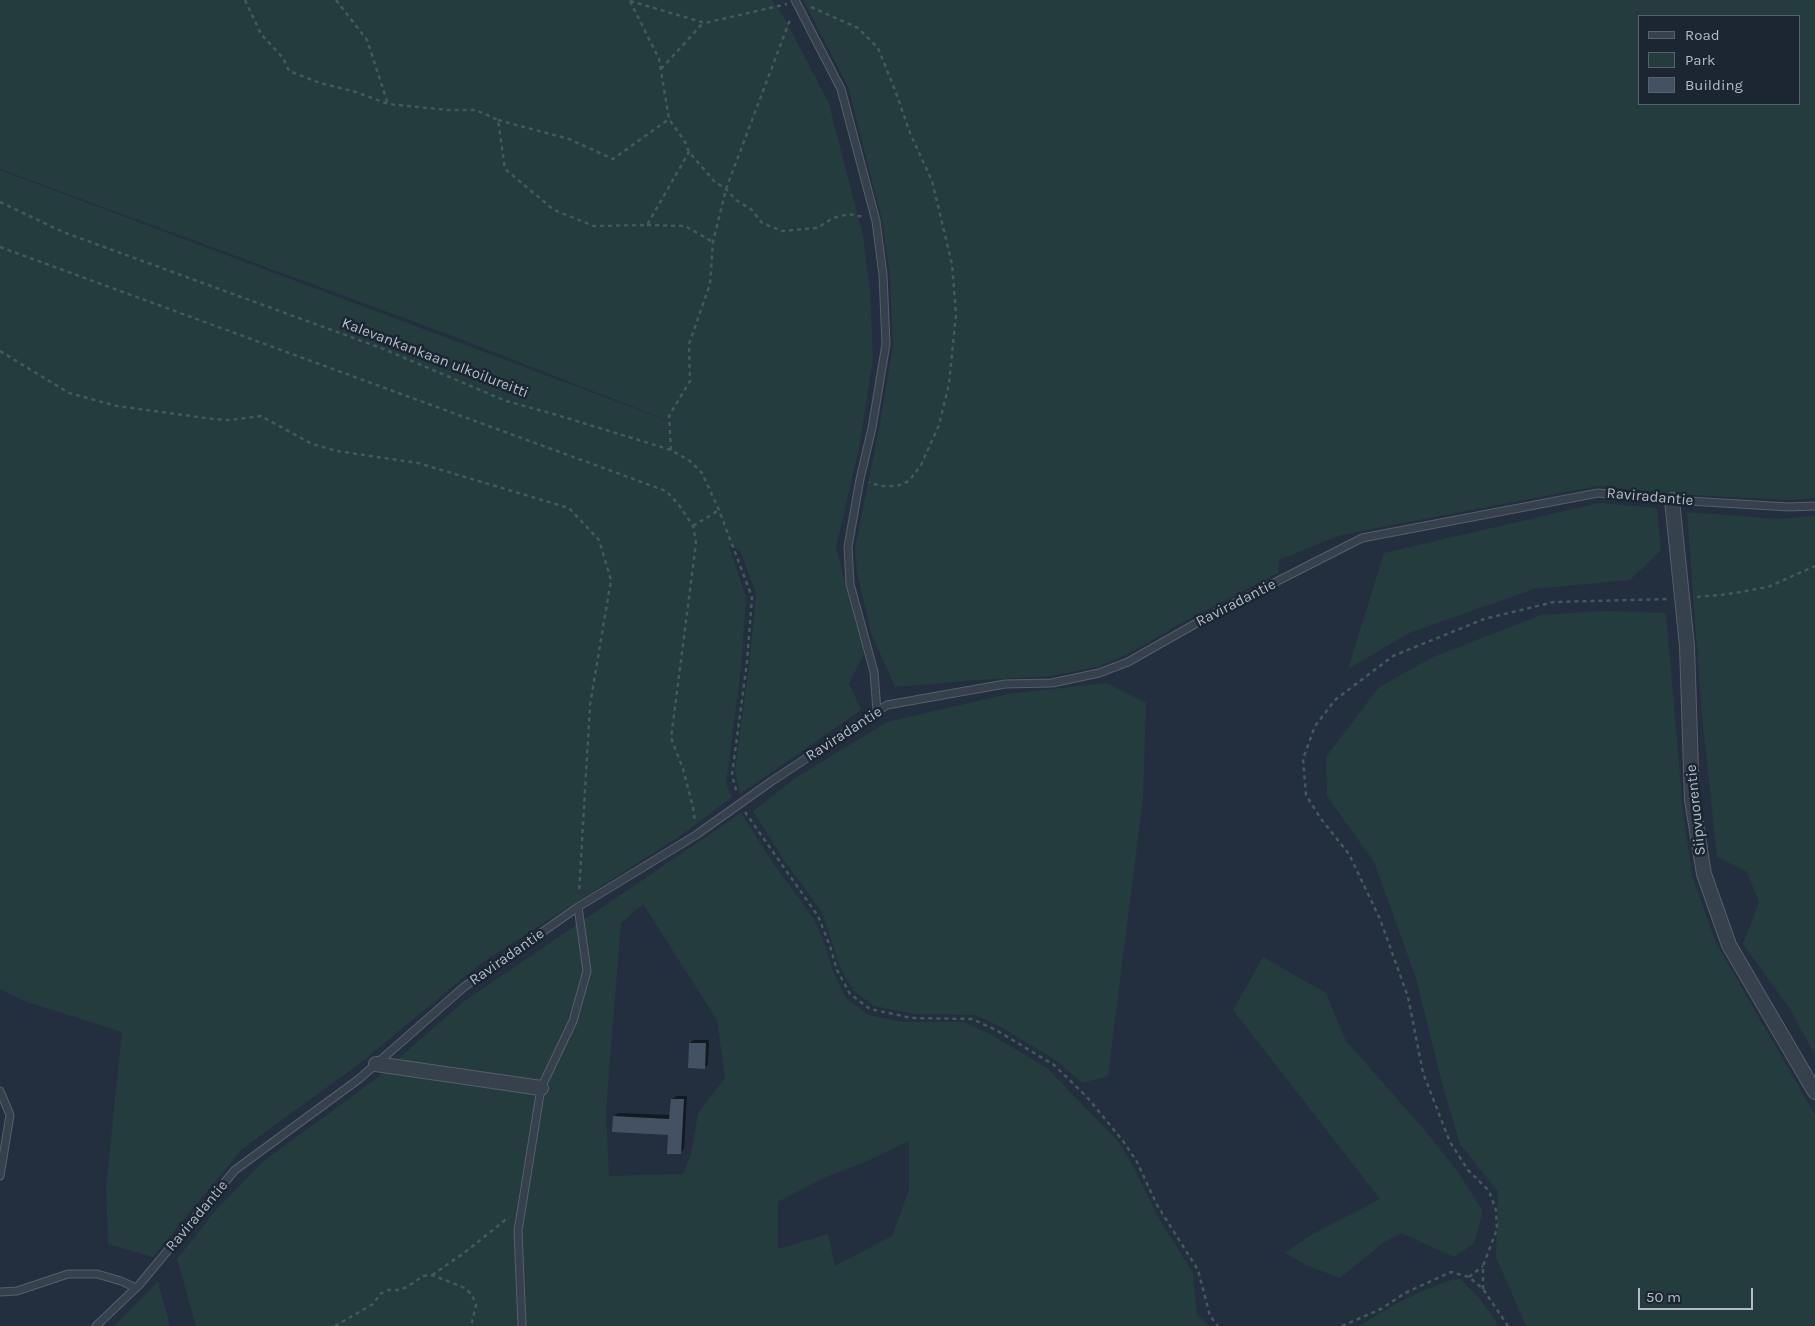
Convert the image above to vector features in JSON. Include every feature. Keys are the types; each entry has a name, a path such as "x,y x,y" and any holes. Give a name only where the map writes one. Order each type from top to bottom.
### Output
{"street":[{"name":"Siipvuorentie","path":"1672,500 1687,646 1692,800 1704,874 1729,945 1815,1092"},
{"path":"376,1064 541,1088"}],"lane":[{"path":"796,1 841,89 876,221 883,275 886,344 872,428 860,479 848,547 850,584 874,672 878,711"},
{"name":"Raviradantie","path":"96,1326 136,1288 236,1170 358,1079 464,987 578,907 696,835 887,705 1005,684 1052,683 1099,674 1128,662 1209,616 1362,538 1598,493 1672,500 1815,506"},
{"path":"522,1326 518,1231 541,1088 573,1021 587,971 578,907"},
{"path":"0,1091 10,1115 0,1176"},
{"path":"0,1292 17,1290 68,1274 97,1274 121,1281 136,1288"}],"path":[{"path":"245,0 261,34 283,58 289,71 320,83 356,92 388,104 448,110 476,110 498,120 569,139 613,159 669,119"},
{"path":"336,0 367,40 388,104"},
{"path":"630,0 704,22 796,1 858,28 878,48 910,133 932,181 952,264 956,314 950,384 939,425 921,465 909,481 897,486 880,486 860,479"},
{"path":"630,0 659,59 669,119 685,142 689,152 714,182 752,210 762,223 782,231 817,228 833,218 849,214 876,221"},
{"path":"671,450 669,416 690,381 689,344 710,284 713,242 726,189 796,1"},
{"path":"661,70 704,22"},
{"path":"498,120 506,169 554,210 594,226 684,226 713,242"},
{"path":"647,225 689,152"},
{"name":"Kalevankankaan ulkoilureitti","path":"0,202 63,232 381,348 506,401 671,450 690,462 702,473 719,510 752,597 747,662 732,775 740,804 818,916 837,970 850,994 870,1009 912,1018 972,1019 996,1030 1054,1065 1086,1097 1124,1141 1137,1162 1157,1205 1198,1270 1210,1316 1218,1326"},
{"path":"0,248 666,491 692,526 696,543 671,738 683,770 693,808 696,835"},
{"path":"0,351 70,393 117,406 213,419 229,420 261,416 312,444 337,451 418,463 569,508 599,540 611,580 590,705 578,907"},
{"path":"692,526 719,510"},
{"path":"1483,1289 1483,1266 1497,1229 1496,1210 1489,1191 1468,1170 1450,1142 1423,1073 1408,997 1380,919 1349,854 1321,819 1306,795 1303,759 1316,726 1335,700 1393,656 1484,619 1554,602 1681,599 1729,594 1768,587 1815,566"},
{"path":"335,1326 373,1304 380,1294 388,1290 407,1288 422,1276 432,1274 464,1253 522,1207"},
{"path":"1469,1277 1483,1266"},
{"path":"1342,1326 1381,1309 1405,1293 1452,1272 1469,1277 1483,1289 1508,1326"},
{"path":"432,1274 465,1288 472,1295 476,1305 470,1326"}],"green space":[{"path":"0,0 772,0 784,17 829,104 863,236 870,290 873,359 860,443 836,548 864,654 849,683 861,710 740,794 735,771 750,658 756,593 740,550 729,546 746,597 741,668 726,784 732,797 683,834 480,964 359,1064 242,1149 153,1257 108,1244 106,1186 122,1032 27,1002 0,989 0,170 687,428 450,335 0,169"},
{"path":"803,0 1815,0 1815,498 1789,500 1673,494 1598,486 1338,536 1279,560 1278,573 1178,625 1126,655 1097,667 1051,676 895,687 871,633 857,572 855,548 879,429 893,345 890,275 882,220 848,86"},
{"path":"1599,503 1657,508 1661,550 1630,580 1534,589 1409,633 1348,669 1384,553"},
{"path":"1687,512 1778,519 1815,516 1815,1055 1790,1009 1743,944 1759,902 1747,872 1717,857 1702,715"},
{"path":"1603,611 1666,613 1683,810 1692,875 1716,943 1815,1115 1815,1326 1526,1326 1496,1257 1498,1192 1460,1144 1442,1083 1416,978 1374,862 1327,796 1326,757 1379,687 1433,657 1541,615"},
{"path":"1106,683 1146,703 1143,799 1108,1076 1082,1083 1057,1061 999,1026 975,1015 915,1014 874,1006 853,990 840,967 822,912 784,860 753,811 797,777 887,722 1008,694"},
{"path":"741,813 773,863 814,919 833,971 846,998 868,1015 904,1022 964,1022 988,1033 1047,1068 1117,1140 1131,1162 1159,1219 1193,1273 1197,1315 1210,1326 196,1326 177,1259 215,1211 265,1160 373,1081 463,1002","holes":["643,904 717,1020 725,1078 698,1113 691,1154 683,1174 609,1176 606,1111 621,923","909,1141 909,1190 892,1236 835,1266 828,1234 778,1249 778,1202 821,1179 867,1161"]},
{"path":"1263,957 1326,993 1346,1041 1422,1127 1458,1172 1483,1211 1474,1243 1454,1257 1401,1233 1383,1243 1340,1278 1306,1265 1285,1253 1311,1235 1380,1199 1233,1010"},
{"path":"1461,1279 1480,1299 1499,1326 1358,1326 1405,1299 1447,1281"},
{"path":"158,1282 170,1326 113,1326 131,1309"}],"building":[{"path":"689,1043 706,1043 705,1069 688,1068"},
{"path":"671,1099 684,1099 681,1154 667,1154 668,1135 612,1132 613,1116 669,1119"}]}
